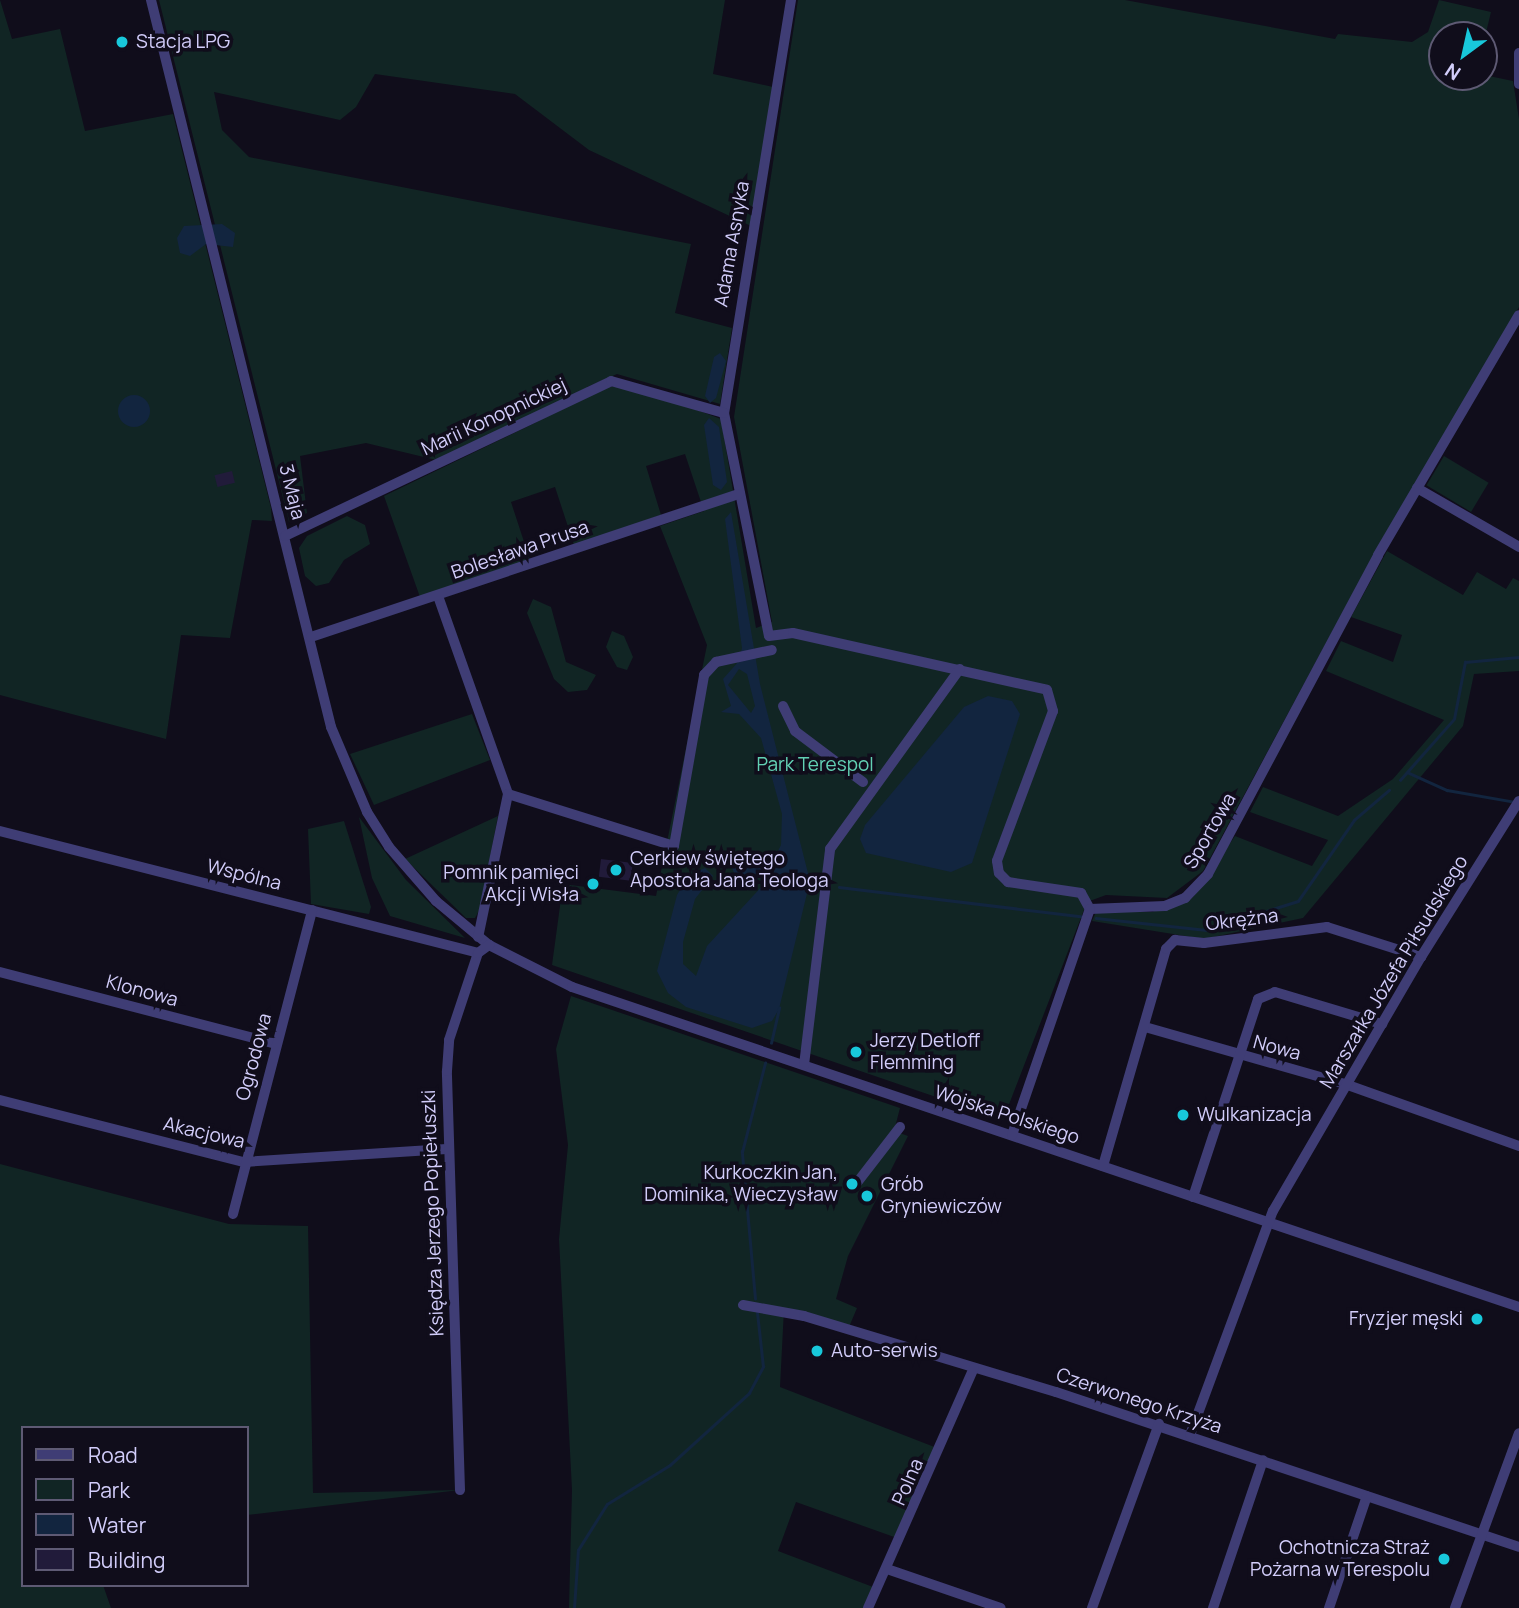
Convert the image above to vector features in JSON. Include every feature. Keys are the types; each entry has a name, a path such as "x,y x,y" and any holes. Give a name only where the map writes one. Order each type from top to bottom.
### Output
{"street":[{"name":"3 Maja","path":"151,0 311,637 331,727 367,812 412,876 489,945"},
{"name":"Adama Asnyka","path":"791,0 724,412 769,636 793,633 960,669"},
{"path":"1519,53 1519,84"},
{"name":"Sportowa","path":"1090,909 1165,906 1201,883 1378,555 1519,314"},
{"name":"Marii Konopnickiej","path":"285,536 611,381 724,412"},
{"path":"1417,488 1519,547"},
{"name":"Bolesława Prusa","path":"311,637 739,494"},
{"path":"438,596 508,794 478,937"},
{"path":"508,794 674,846 704,675 716,662 772,650"},
{"path":"804,1065 830,849 960,669 1035,684 1053,699 997,861 1008,882 1081,893 1090,909 1012,1135"},
{"path":"783,706 795,731 863,782"},
{"name":"Marszałka Józefa Piłsudskiego","path":"1190,1434 1268,1222 1345,1084 1516,806"},
{"name":"Wspólna","path":"0,831 478,953"},
{"name":"Ogrodowa","path":"233,1214 244,1163 312,910"},
{"name":"Okrężna","path":"1103,1166 1166,949 1175,940 1204,943 1327,928 1421,957"},
{"path":"478,953 489,945"},
{"name":"Wojska Polskiego","path":"489,945 572,987 1519,1307"},
{"name":"Księdza Jerzego Popiełuszki","path":"460,1490 447,1149 449,1040 478,953"},
{"name":"Klonowa","path":"0,972 276,1044"},
{"path":"1193,1197 1258,999 1275,992 1382,1024"},
{"name":"Nowa","path":"1144,1027 1345,1084 1519,1146"},
{"name":"Akacjowa","path":"0,1100 244,1163 447,1149"},
{"path":"856,1184 900,1126"},
{"name":"Czerwonego Krzyża","path":"743,1305 804,1316 1159,1424 1519,1547"},
{"name":"Polna","path":"868,1608 974,1368"},
{"path":"1092,1608 1159,1424"},
{"path":"1455,1608 1519,1433"},
{"path":"1213,1608 1263,1460"},
{"path":"1329,1608 1367,1496"},
{"path":"887,1569 1001,1608"}],"green space":[{"path":"0,0 12,39 60,29 85,131 173,114 271,508 272,521 252,520 230,638 181,635 166,739 0,695"},
{"name":"Park Terespol","path":"159,0 725,0 713,74 773,87 751,226 589,150 515,94 375,74 356,107 340,120 214,92 222,130 249,157 691,244 675,313 732,328 720,404 617,374 587,387 633,386 721,419 756,628 772,622 734,417 798,0 1125,0 1335,39 1338,34 1412,42 1428,32 1428,91 1498,91 1498,78 1513,81 1519,119 1519,307 1380,543 1203,871 1167,898 1106,895 1087,902 1003,1120 552,965 563,884 656,896 707,645 660,526 704,511 685,454 646,466 661,515 574,545 555,487 511,502 530,560 420,597 384,496 541,420 436,460 366,443 300,456 307,513 289,522"},
{"path":"1439,0 1491,12 1489,21 1432,21"},
{"path":"1444,456 1489,483 1471,512 1426,485"},
{"path":"347,516 365,525 370,544 344,560 329,583 316,586 305,576 299,548 307,536"},
{"path":"1387,551 1463,595 1477,572 1506,589 1513,578 1519,581 1519,671 1474,674 1463,726 1303,918 1204,939 1092,921 1096,912 1152,912 1193,897 1235,836 1312,866 1328,840 1250,812 1263,787 1338,816 1393,779 1444,720 1326,671 1341,641 1393,662 1402,635 1351,617"},
{"path":"533,599 551,607 566,662 596,675 587,690 568,692 554,679 527,613"},
{"path":"612,631 624,636 633,657 627,670 617,667 606,647"},
{"path":"472,714 490,760 374,805 350,754"},
{"path":"498,816 480,909 475,918 466,918 405,859"},
{"path":"359,817 406,880 465,938 390,916 372,878"},
{"path":"344,821 371,907 369,914 311,904 308,829"},
{"path":"571,996 900,1108 894,1131 908,1136 848,1256 836,1299 857,1308 849,1327 784,1309 780,1387 937,1448 897,1538 796,1502 778,1551 873,1587 863,1608 569,1608 572,1490 559,1239 568,1145 556,1049"},
{"path":"0,1164 229,1224 308,1226 313,1493 460,1490 248,1515 248,1426 21,1426 21,1587 104,1587 111,1608 0,1608"}],"water":[{"path":"222,224 235,233 233,247 206,244 190,256 180,253 177,238 184,226"},
{"path":"720,353 726,361 716,398 710,403 705,396 714,357"},
{"path":"134,395 145,400 150,411 145,422 134,427 123,422 118,411 123,400"},
{"path":"709,418 719,427 727,482 721,490 713,485 704,425"},
{"path":"731,512 760,684 810,881 779,1009 772,1021 752,1028 686,1007 668,993 657,971 677,895 689,875 705,868 713,876 695,899 683,942 683,964 696,976 707,946 765,883 760,874 735,875 732,868 771,865 781,845 782,814 761,738 739,714 721,712 731,706 723,679 739,661 742,648 725,519","holes":["739,669 747,674 755,706 751,713 728,685"]},
{"path":"988,696 1012,701 1020,714 972,863 951,872 866,853 860,839 865,825 964,707"}],"building":[{"path":"232,471 235,483 217,487 215,475"},
{"name":"Cerkiew świętego Apostoła Jana Teologa","path":"601,859 633,863 631,881 599,877"}],"waterway":[{"path":"1400,780 1454,719 1465,662 1519,657"},
{"path":"1409,773 1447,790 1516,802"},
{"path":"1096,918 1206,930 1298,901 1354,820 1389,790"},
{"path":"839,887 1080,916"},
{"path":"771,1043 779,1008"},
{"path":"755,1299 742,1152 765,1063"},
{"path":"574,1608 578,1550 607,1504 670,1465 749,1393 763,1367 757,1313"}],"place":[{"name":"Stacja LPG","path":"122,42"},
{"name":"Cerkiew świętego Apostoła Jana Teologa","path":"616,870"},
{"name":"Pomnik pamięci Akcji Wisła","path":"593,884"},
{"name":"Jerzy Detloff Flemming","path":"856,1052"},
{"name":"Wulkanizacja","path":"1183,1115"},
{"name":"Kurkoczkin Jan, Dominika, Wieczysław","path":"852,1184"},
{"name":"Grób Gryniewiczów","path":"867,1196"},
{"name":"Fryzjer męski","path":"1477,1319"},
{"name":"Auto-serwis","path":"817,1351"},
{"name":"Ochotnicza Straż Pożarna w Terespolu","path":"1444,1559"}]}
